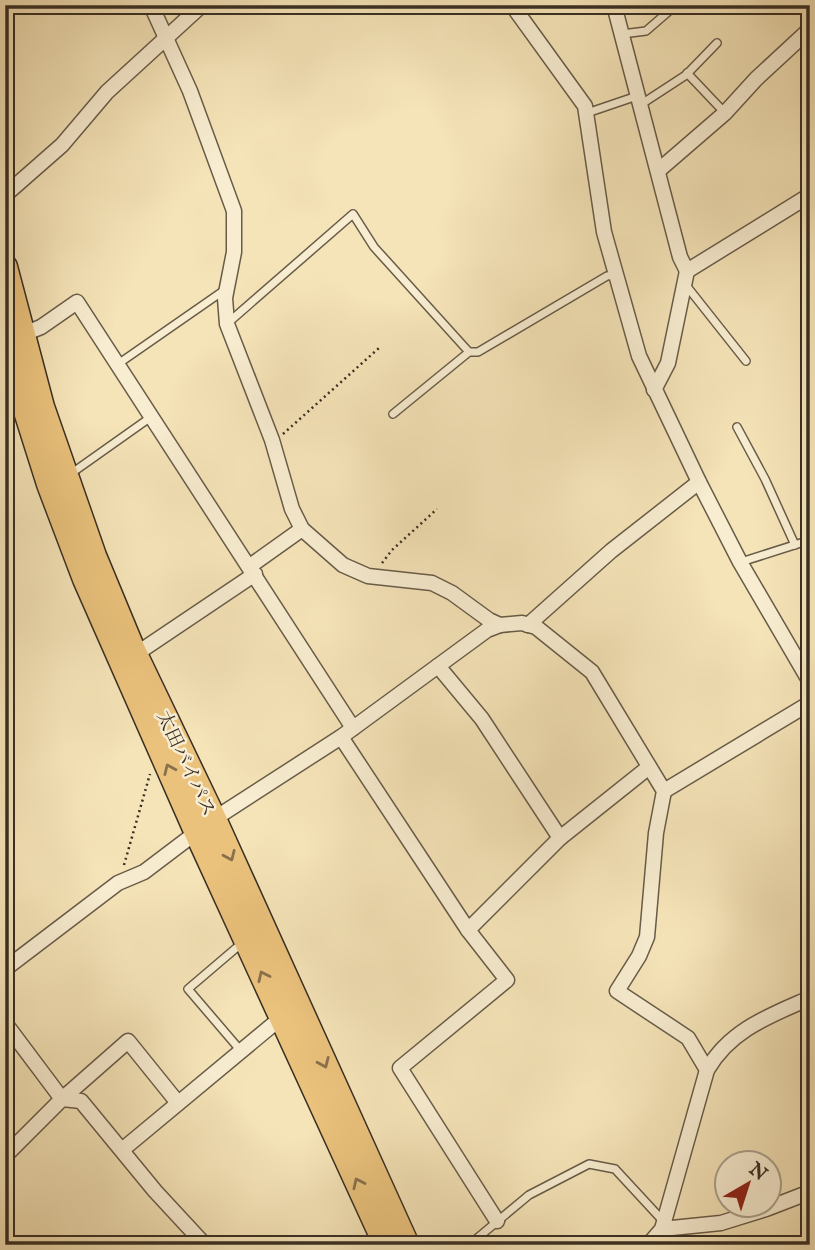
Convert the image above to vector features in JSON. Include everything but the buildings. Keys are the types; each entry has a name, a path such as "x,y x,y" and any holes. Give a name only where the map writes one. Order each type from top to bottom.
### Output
{"highway":[{"name":"太田バイパス","path":"5,267 13,340 49,484 85,579 167,764 206,826 407,1245"},
{"name":"太田バイパス","path":"13,340 42,407 94,556 206,826 247,940 386,1245"}],"street":[{"path":"151,5 190,91 234,211 234,252 225,298 227,324 273,443 292,509 302,530 343,565 371,576 432,583 500,625"},
{"path":"5,195 62,145 107,92 202,5"},
{"path":"512,5 585,106 604,232 639,356 740,562 810,682"},
{"path":"614,5 685,277 668,363 654,390"},
{"path":"659,170 725,113 756,79 810,29"},
{"path":"685,277 809,196"},
{"path":"13,340 41,327 77,302 252,570 347,732 468,929 507,980 400,1068 497,1221"},
{"path":"528,625 611,551 699,482"},
{"path":"136,654 252,570 302,530"},
{"path":"8,961 120,882 144,872 206,826 347,732 487,630 500,625 528,625 536,627 592,672 663,790 656,833 647,937 639,956 617,991 688,1038 707,1070"},
{"path":"438,666 482,719 560,838"},
{"path":"663,790 810,703"},
{"path":"468,929 560,838 649,768"},
{"path":"648,1245 663,1225 707,1070 715,1056 735,1035 750,1025 810,998"},
{"path":"122,1150 282,1017"},
{"path":"5,1023 62,1099 81,1101 155,1191 205,1245"},
{"path":"5,1156 62,1099 128,1041 178,1103"},
{"path":"663,1225 721,1223 810,1192"}],"lane":[{"path":"621,34 646,32 676,5"},
{"path":"586,114 638,101 687,73 717,43"},
{"path":"687,73 725,113"},
{"path":"227,324 235,314 353,214 374,247 469,352"},
{"path":"393,414 469,352 478,352 607,276 615,275"},
{"path":"685,277 746,361"},
{"path":"117,364 227,288"},
{"path":"66,477 152,416"},
{"path":"737,427 765,479 795,545"},
{"path":"740,562 810,540"},
{"path":"241,1051 188,989 247,940"},
{"path":"469,1245 529,1195 589,1164 615,1168 663,1225"}],"path":[{"path":"273,443 379,348"},
{"path":"371,576 392,550 437,509"},
{"path":"120,882 151,770 167,764"}]}
